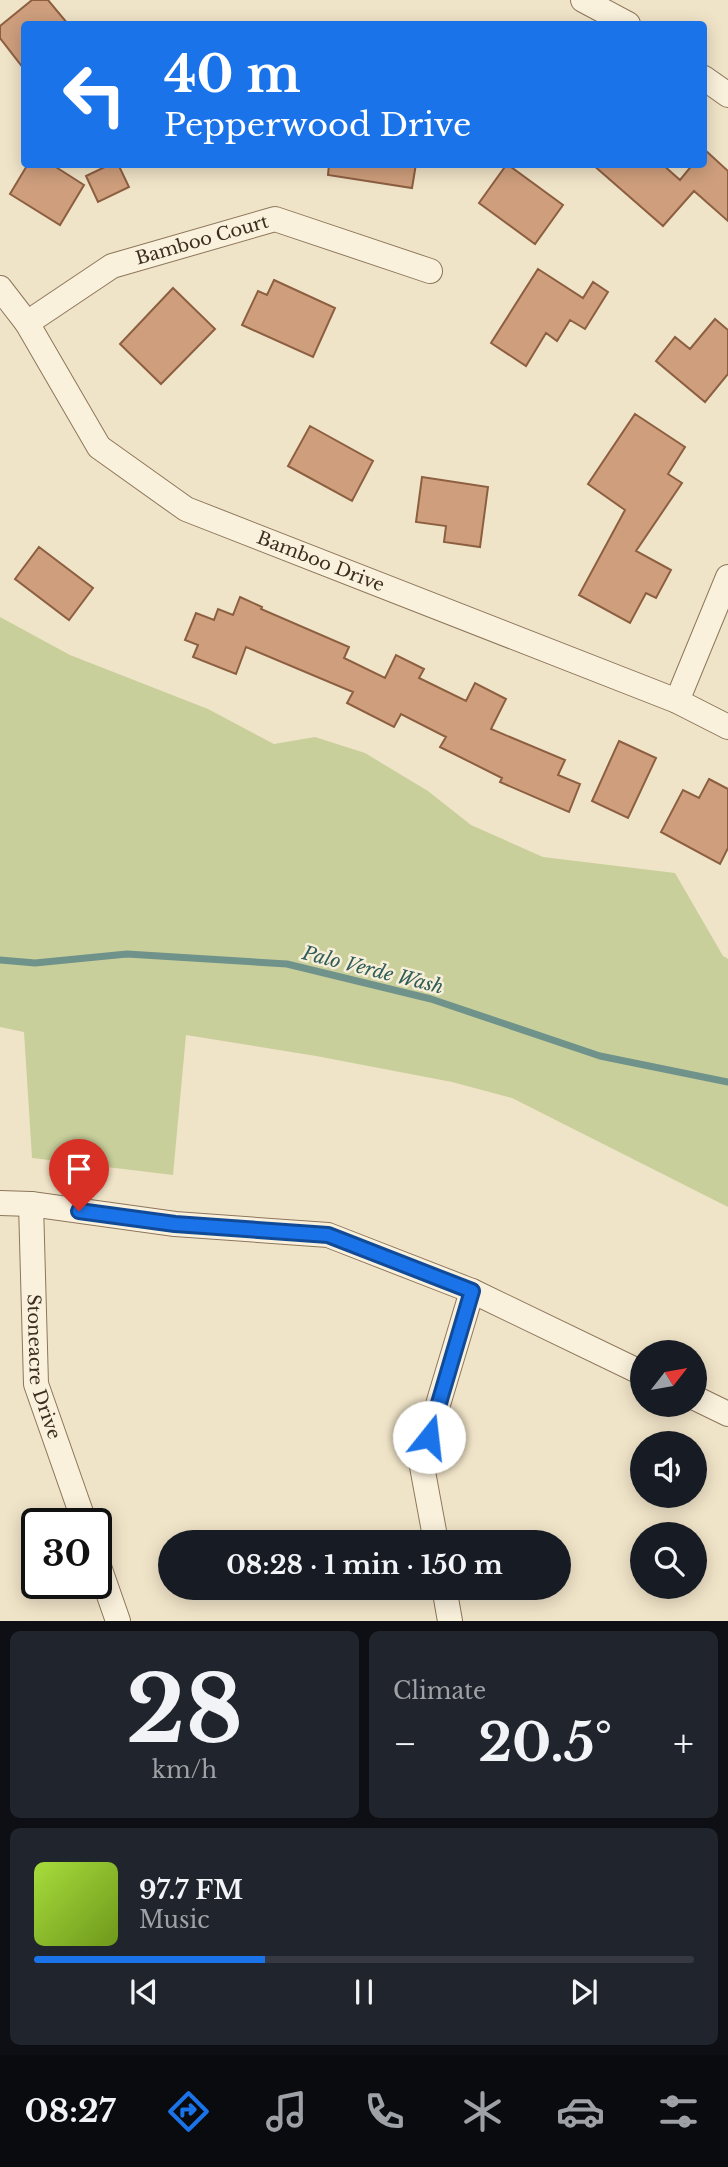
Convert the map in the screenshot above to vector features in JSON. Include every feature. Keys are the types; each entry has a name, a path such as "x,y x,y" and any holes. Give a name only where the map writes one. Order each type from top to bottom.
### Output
{"street":[{"path":"583,0 622,21"},
{"path":"707,80 728,95"},
{"name":"Bamboo Court","path":"27,323 112,266 275,219 430,271"},
{"name":"Bamboo Drive","path":"0,288 27,323 99,447 186,509 677,701 728,727"},
{"path":"677,701 728,577"},
{"path":"0,1203 31,1204 175,1224 328,1235 472,1291 630,1367"},
{"name":"Stoneacre Drive","path":"31,1204 36,1384 79,1508"},
{"path":"434,1530 421,1461 472,1291"},
{"path":"707,1404 728,1414"},
{"path":"110,1599 118,1621"},
{"path":"446,1600 450,1621"}],"green space":[{"path":"0,617 70,655 208,709 274,744 315,737 365,753 428,791 471,825 543,857 675,873 723,956 728,959 728,1207 512,1098 452,1082 186,1035 173,1175 32,1158 24,1032 0,1027"}],"building":[{"path":"32,0 48,0 66,21 21,21 21,65 0,38 0,26"},
{"path":"707,152 728,171 728,221 694,191 663,226 597,168 666,168 680,180 690,168 707,168"},
{"path":"26,168 57,168 84,185 60,225 10,194"},
{"path":"103,168 120,168 129,187 98,202 86,176"},
{"path":"329,168 415,168 412,188 328,175"},
{"path":"504,168 512,168 563,205 535,244 479,203"},
{"path":"538,269 583,298 593,282 608,292 585,329 570,320 557,341 546,333 526,366 491,343"},
{"path":"274,280 335,308 313,357 242,325 258,291 267,295"},
{"path":"173,288 215,329 161,384 120,344"},
{"path":"715,319 728,330 728,374 705,402 656,361 675,337 690,349"},
{"path":"635,414 685,447 668,474 682,483 636,551 671,570 656,598 646,593 630,623 579,595 625,510 588,484"},
{"path":"310,426 373,461 352,501 288,466"},
{"path":"422,477 488,487 480,547 444,542 446,526 416,522"},
{"path":"39,547 93,588 69,620 15,579"},
{"path":"240,597 262,607 261,609 349,647 344,658 385,678 396,655 424,669 419,678 466,701 475,683 506,699 491,729 565,760 558,775 580,784 569,812 500,782 502,778 440,747 446,737 401,714 394,727 347,703 353,692 246,647 236,674 193,657 198,645 185,640 196,613 214,620 218,609 233,615"},
{"path":"619,741 656,758 628,818 592,801"},
{"path":"709,779 728,789 728,848 720,864 661,832 683,790 699,798"}],"waterway":[{"name":"Palo Verde Wash","path":"0,960 35,963 127,954 287,964 431,999 600,1056 728,1082"}],"route":[{"path":"79,1211 175,1224 328,1235 472,1291 429,1437"}]}
